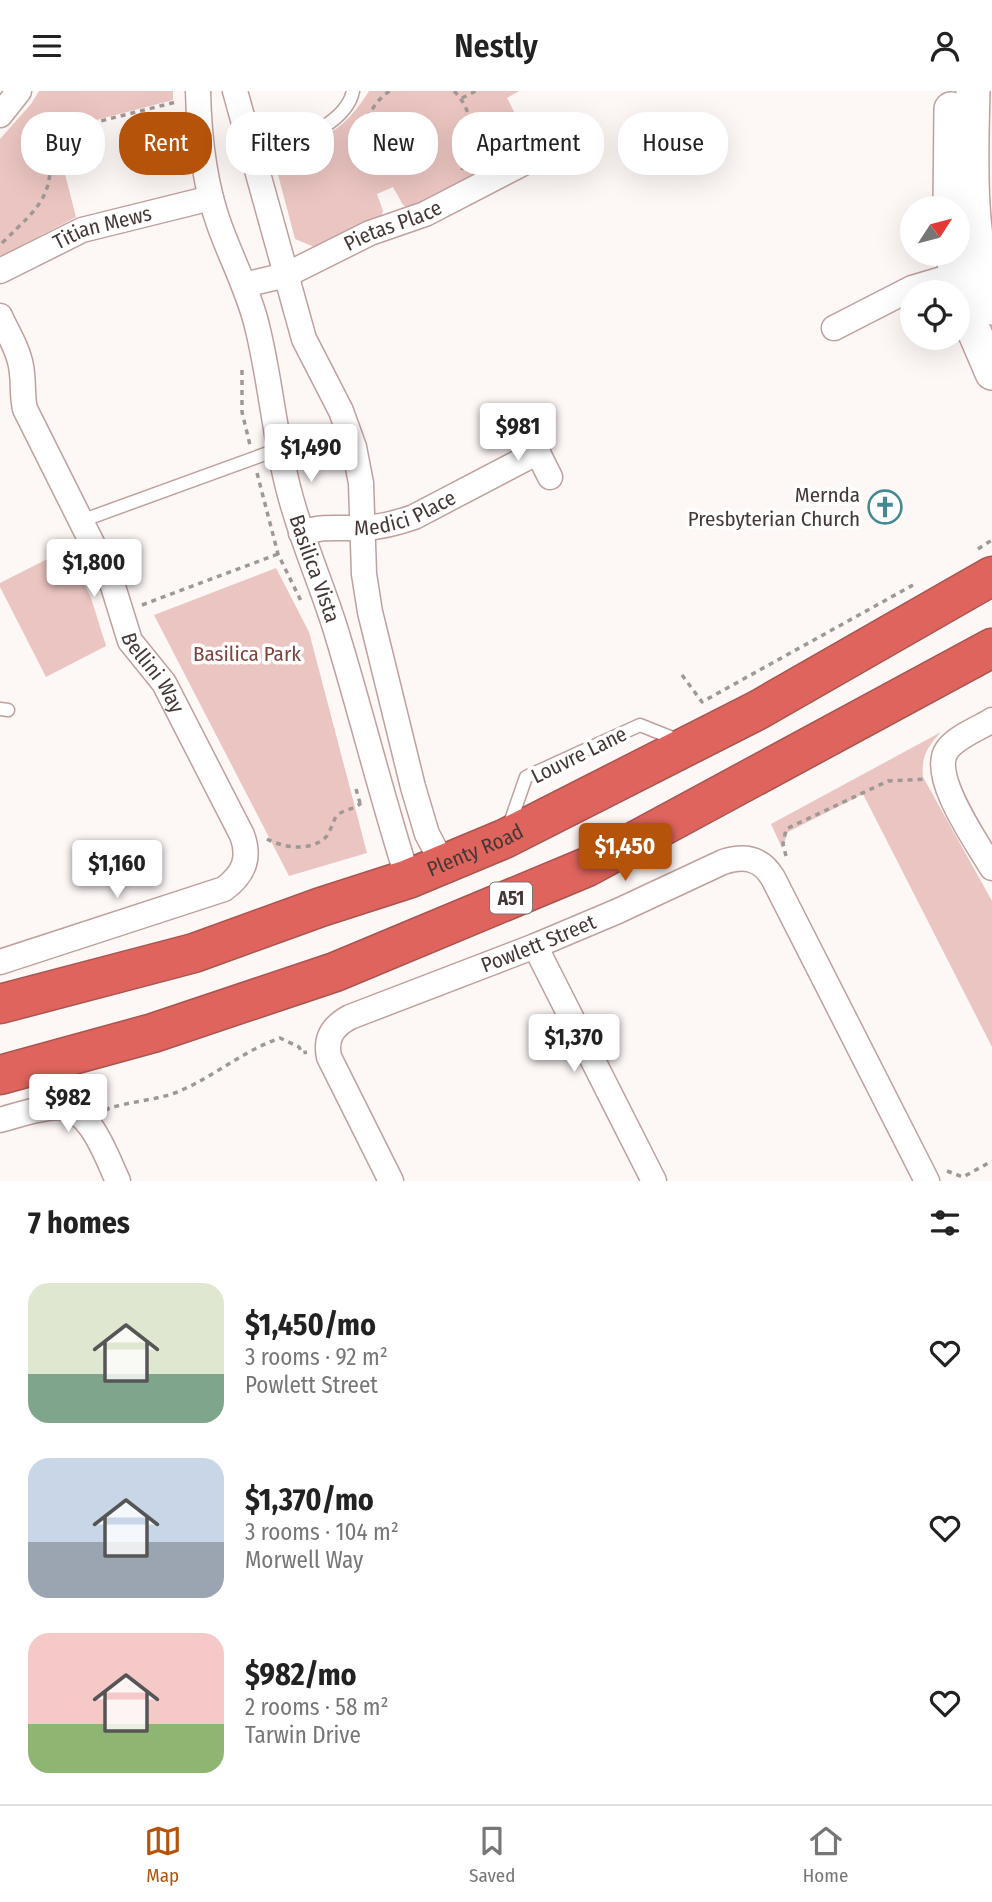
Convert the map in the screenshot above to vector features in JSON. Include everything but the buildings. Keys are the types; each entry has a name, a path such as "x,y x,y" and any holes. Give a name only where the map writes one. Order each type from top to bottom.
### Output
{"highway":[{"name":"Plenty Road","path":"0,1004 194,953 408,879 504,839 758,710 979,566"},
{"name":"A51","path":"0,1075 153,1033 335,972 587,867 992,648"}],"street":[{"path":"0,115 19,91"},
{"name":"Basilica Vista","path":"236,91 241,112"},
{"path":"952,91 965,196"},
{"path":"973,91 970,240 992,308"},
{"name":"Basilica Vista","path":"198,93 203,156 211,198 258,327 279,449 302,533 337,633 408,879"},
{"name":"Basilica Vista","path":"258,175 304,339 341,411 354,447 361,483 364,574 370,612 413,787 427,834 443,864"},
{"name":"Pietas Place","path":"244,285 286,275 370,233 407,221 501,175"},
{"name":"Titian Mews","path":"0,271 82,230 211,198"},
{"path":"834,328 912,288 939,266"},
{"path":"968,266 965,310 992,373"},
{"name":"Bellini Way","path":"0,316 20,359 23,377 21,393 25,409 112,583 130,641 164,683 242,835 247,855 242,873 224,889 0,962"},
{"path":"526,429 550,477"},
{"name":"Medici Place","path":"302,533 321,527 361,528 392,525 414,517 538,452"},
{"path":"992,720 956,741 943,757 943,775 992,868"},
{"name":"Powlett Street","path":"391,1181 329,1058 327,1048 334,1027 350,1017 535,946 736,858 759,862 773,878 927,1181"},
{"path":"535,946 654,1181"},
{"path":"0,1120 59,1107 78,1112 89,1124 118,1181"}],"lane":[{"path":"334,120 345,111 353,91"},
{"path":"81,521 279,449"}],"path":[{"path":"370,112 390,91"},
{"path":"451,201 470,149 470,115 462,99 454,91"},
{"path":"462,99 476,91"},
{"path":"0,245 43,200 51,167 49,134 198,93"},
{"path":"979,566 992,540"},
{"path":"142,605 278,554"},
{"path":"682,675 702,702 918,582"},
{"path":"791,866 783,850 786,829 888,781 920,781 943,775"},
{"path":"242,835 260,827 266,838 278,845 303,847 326,837 340,813 356,807 365,799 382,795"},
{"path":"941,1160 947,1172 963,1177 992,1161"}],"green space":[{"path":"39,91 173,91 173,100 105,118 105,112 24,112"},
{"path":"369,91 519,91 507,98 514,112 452,112 452,175 479,175 410,209 403,205 393,187 377,194 383,211 380,219 319,249 295,239 278,175 334,175 334,130 348,117 348,175 438,175 438,112 354,111"},
{"path":"21,115 21,175 65,175 76,217 0,257 0,139"},
{"path":"67,549 91,598 106,646 46,677 0,583"},
{"name":"Basilica Park","path":"276,568 309,632 367,853 289,876 154,615"},
{"path":"941,732 926,753 923,777 992,901 992,1047 863,794 788,832 782,848 771,824"}],"place":[{"name":"Mernda Presbyterian Church","path":"885,507"}]}
